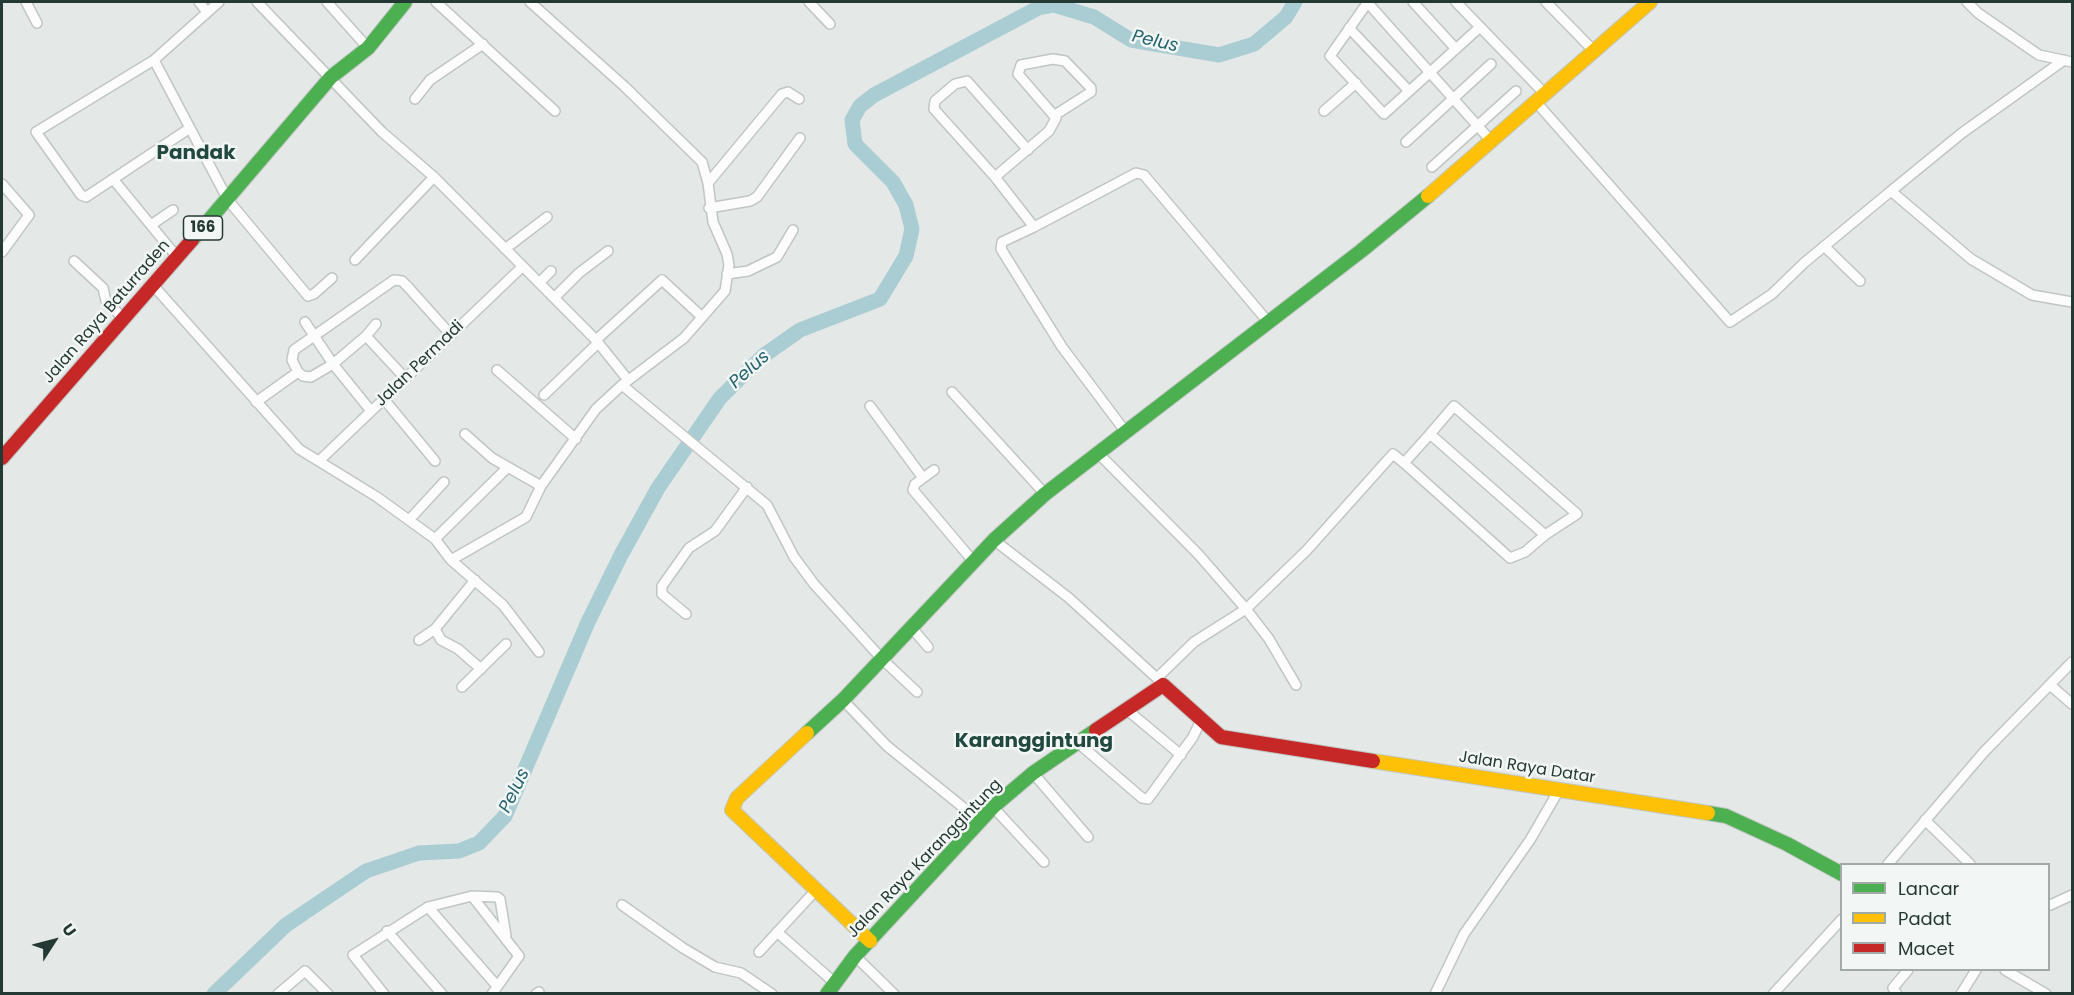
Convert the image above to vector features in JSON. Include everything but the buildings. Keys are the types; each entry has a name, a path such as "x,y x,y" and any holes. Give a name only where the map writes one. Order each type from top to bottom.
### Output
{"street":[{"path":"26,2 37,22"},
{"path":"199,2 207,12"},
{"path":"190,128 86,197 82,196 36,132 154,60 219,2"},
{"path":"257,2 382,132 434,177 597,342 625,383 675,429 747,487 775,517 801,568 882,659 917,692"},
{"path":"327,2 368,48"},
{"name":"Jalan Raya Baturraden","path":"2,458 122,317 228,200 331,78 368,48 405,2"},
{"path":"436,2 555,111"},
{"path":"451,560 526,517 538,484 576,439 596,409 625,383 684,338 725,291 727,254 709,208 708,183 702,162 530,2"},
{"path":"809,2 830,24"},
{"path":"1480,27 1432,71 1384,114 1330,56 1368,2 1432,71 1492,142"},
{"path":"1413,2 1456,49"},
{"path":"1456,2 1540,97 1727,321 1735,322 1772,294 1824,246 1962,133 2068,61"},
{"path":"1546,2 1593,50"},
{"path":"870,941 732,810 732,804 843,700 973,561 1045,494 1097,452 1269,323 1492,142 1593,50 1650,2"},
{"path":"1967,2 1978,13 2039,55 2068,61"},
{"path":"1350,28 1409,91"},
{"path":"415,99 430,80 483,44"},
{"path":"995,177 1049,131 1055,121 1055,115 1018,74 1021,65 1053,59 1065,61 1091,88 1091,92 1055,115"},
{"path":"154,60 228,200 308,296 314,294 332,278"},
{"path":"1406,141 1491,64"},
{"path":"1028,150 967,81 955,84 938,98 934,109 995,177 1034,227"},
{"path":"1324,111 1356,83"},
{"path":"1432,167 1516,91"},
{"path":"708,183 782,94 788,92 799,99"},
{"path":"709,208 750,201 757,197 800,138"},
{"path":"1125,431 1062,347 1001,249 1002,242 1136,173 1144,174 1269,323"},
{"path":"355,260 434,177"},
{"path":"113,179 177,257"},
{"path":"2,184 28,215 2,252"},
{"path":"1891,191 1971,259 2032,294 2073,302"},
{"path":"151,225 173,210"},
{"path":"505,249 547,217"},
{"path":"727,274 748,271 777,256 793,230"},
{"path":"1824,246 1860,281"},
{"path":"554,298 579,273 608,251"},
{"path":"74,261 103,288 106,301 122,317"},
{"name":"Jalan Permadi","path":"319,461 522,267"},
{"path":"539,283 551,271"},
{"path":"297,372 291,354 382,287 398,279 451,335"},
{"path":"544,395 662,280 702,317"},
{"path":"152,284 298,449 435,539 451,560 503,605 539,652"},
{"path":"305,322 333,364 371,411"},
{"path":"297,372 311,377 333,364 366,336 376,324"},
{"path":"366,336 405,378"},
{"path":"497,370 576,439"},
{"path":"256,402 297,372"},
{"path":"952,392 1045,494"},
{"path":"383,398 435,461"},
{"path":"870,406 923,478"},
{"path":"1160,681 1194,642 1246,609 1307,550 1393,454 1404,464 1510,558 1525,552 1545,535 1577,514 1454,406 1404,464"},
{"path":"465,434 492,458 538,484"},
{"path":"1430,434 1545,535"},
{"path":"1097,452 1198,554 1246,609 1269,639 1296,685"},
{"path":"435,539 508,467"},
{"path":"934,470 915,484 913,490 973,561"},
{"path":"409,520 444,482"},
{"path":"686,614 662,594 662,586 684,553 715,531 747,487"},
{"path":"994,540 1069,598 1201,720 1181,754 1152,796 1146,800 1077,742"},
{"path":"419,640 435,629 475,580"},
{"path":"912,628 928,647"},
{"path":"435,629 441,640 458,649 481,669"},
{"path":"462,687 506,644"},
{"path":"1889,863 1984,752 2073,663"},
{"name":"Jalan Raya Karanggintung","path":"831,988 855,956 993,807 1034,772 1126,709 1160,681"},
{"path":"2050,685 2073,704"},
{"path":"843,700 887,746 980,821"},
{"path":"1126,709 1181,754"},
{"name":"Jalan Raya Datar","path":"1201,720 1221,737 1726,816 1787,844 1840,873"},
{"path":"1034,772 1088,837"},
{"path":"1435,993 1464,934 1530,840 1559,790"},
{"path":"993,807 1044,862"},
{"path":"1925,820 1969,863"},
{"path":"759,952 816,890"},
{"path":"428,907 495,990 519,956 506,936 472,896"},
{"path":"384,993 353,955 387,931 428,907 472,896 495,897 500,900 506,936"},
{"path":"2050,906 2073,896"},
{"path":"622,905 683,948 715,967 741,973 772,993"},
{"path":"1773,993 1840,921"},
{"path":"387,931 442,993"},
{"path":"777,932 831,988"},
{"path":"855,956 894,993"},
{"path":"278,993 305,971 328,993"},
{"path":"1897,993 1893,988 1906,971"},
{"path":"1961,993 1975,971"},
{"path":"2008,971 2046,993"}],"waterway":[{"name":"Pelus","path":"214,994 286,925 366,871 419,853 459,851 479,843 505,816 588,622 621,555 658,488 720,398 763,356 800,330 880,299 906,256 912,229 906,205 893,182 855,144 852,120 860,106 874,95 1038,8 1054,5 1094,17 1131,40 1219,55 1254,44 1286,17 1295,2"}],"traffic: fast":[{"path":"192,240 331,77 368,48 405,2"},
{"path":"807,733 843,700 994,540 1045,494 1361,251 1428,196"},
{"path":"827,994 855,956 993,807 1033,773 1096,730"},
{"path":"1708,813 1726,816 1787,844 1840,873"}],"traffic: slow":[{"path":"1428,196 1650,2"},
{"path":"807,733 737,798 732,810 870,941"},
{"path":"1373,761 1708,813"}],"traffic: jam":[{"path":"2,458 192,240"},
{"path":"1096,730 1163,685 1221,737 1373,761"}],"district":[{"name":"Pandak","path":"196,154"},
{"name":"Karanggintung","path":"1034,742"}]}
